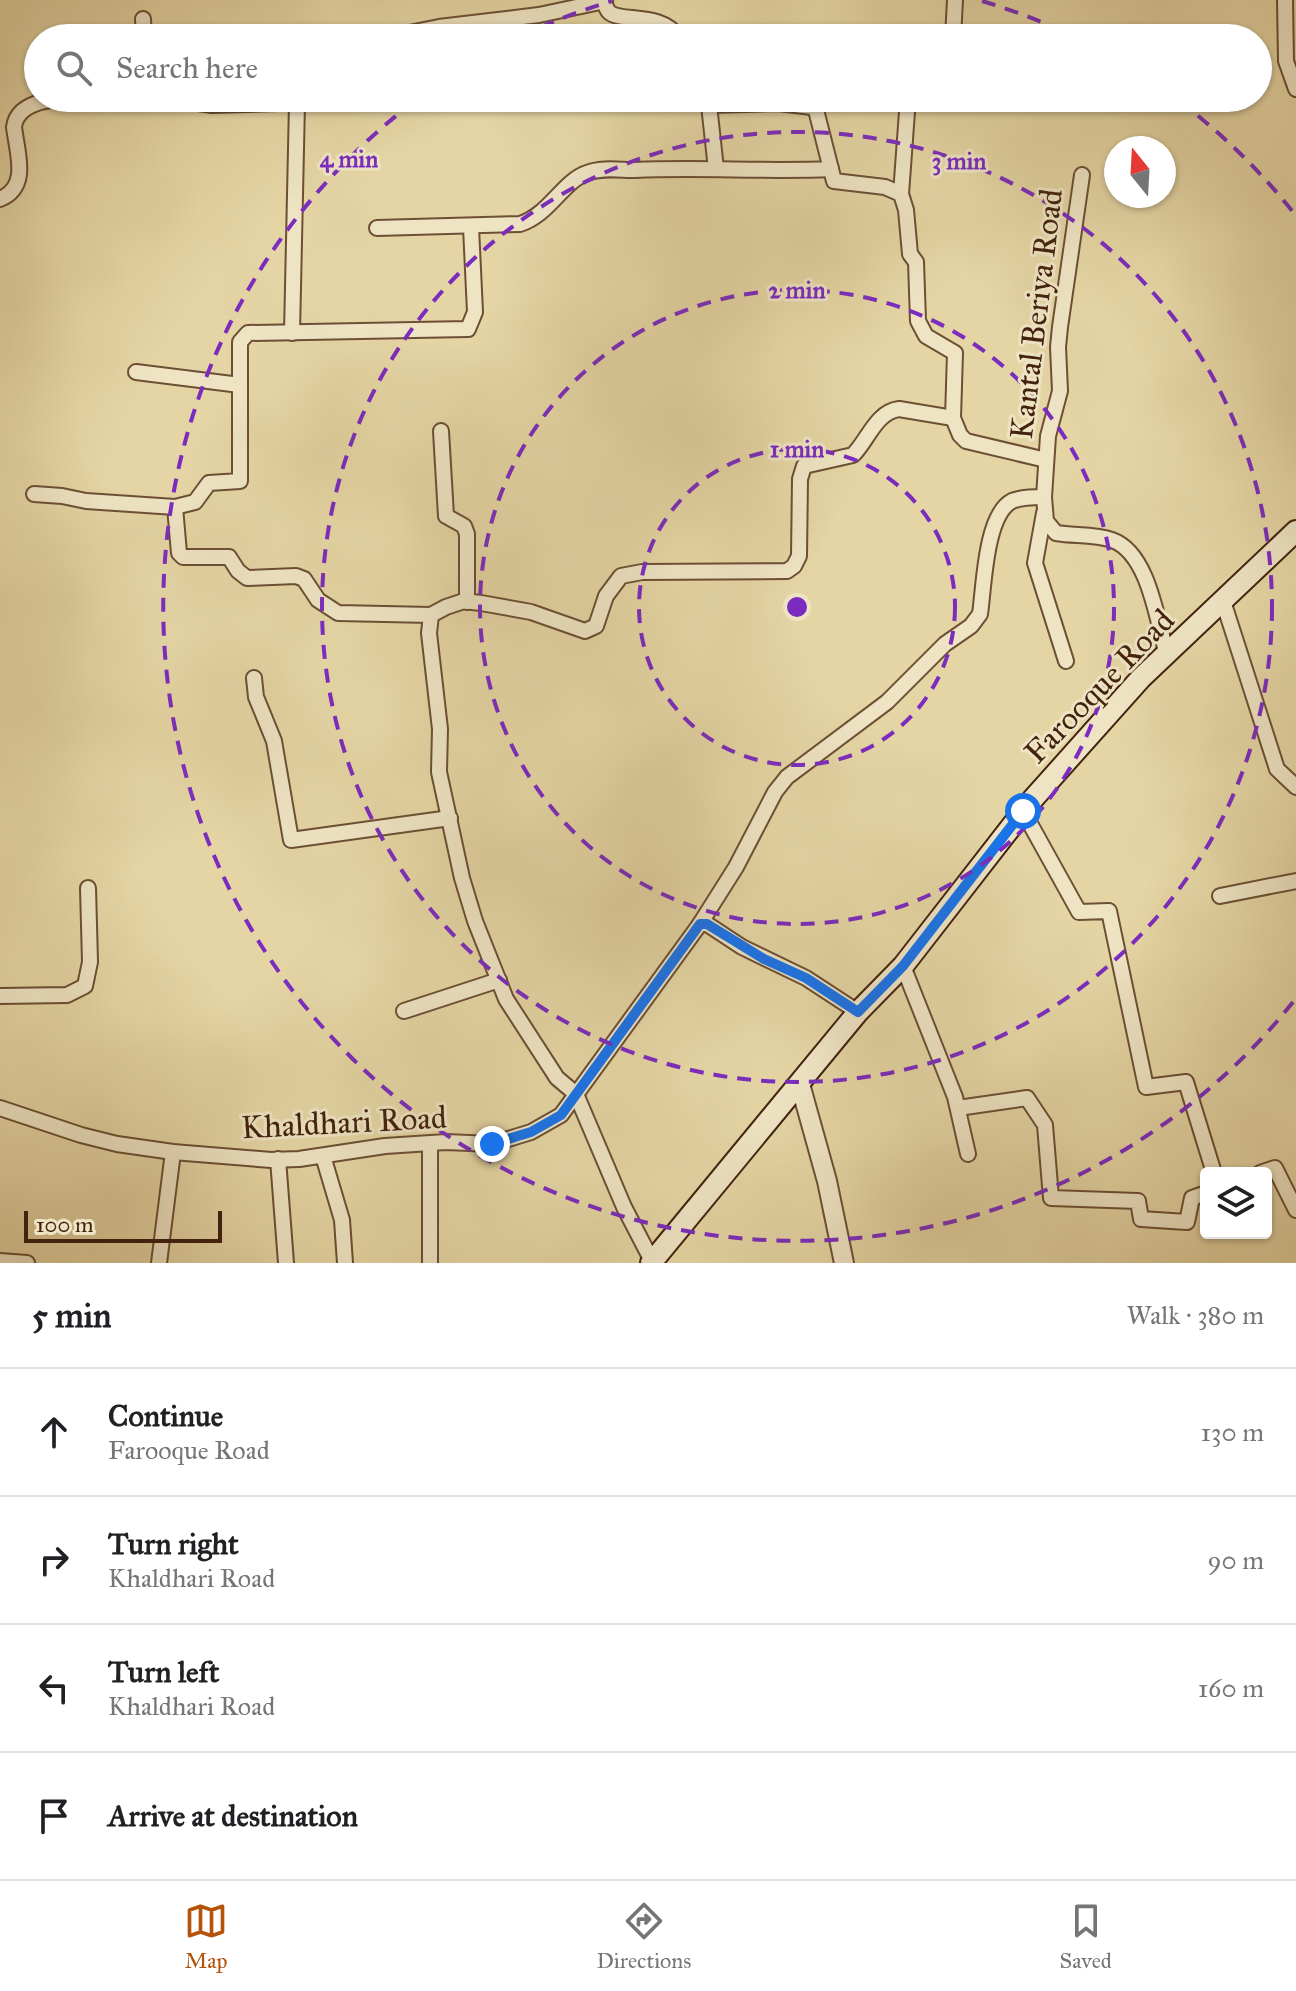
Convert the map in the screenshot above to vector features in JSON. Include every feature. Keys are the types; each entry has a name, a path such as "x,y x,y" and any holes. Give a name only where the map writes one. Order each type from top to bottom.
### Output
{"main road":[{"name":"Farooque Road","path":"651,1262 858,1012 903,966 1023,811 1141,678 1296,531"}],"street":[{"path":"464,24 539,15 604,0 611,14 643,18 660,24"},
{"path":"954,24 955,0"},
{"path":"1285,0 1286,61 1296,89"},
{"path":"143,19 143,24"},
{"path":"0,199 11,195 18,186 20,176 14,127 15,119 24,110"},
{"path":"292,333 297,112"},
{"path":"706,112 716,169"},
{"path":"817,112 834,181 885,187 901,194"},
{"path":"175,507 179,553 183,557 229,557 247,578 296,576 304,579 318,600 338,613 431,615 446,607 467,602 516,608 546,616 578,630 591,631 596,626 606,596 621,576 642,572 787,571 799,556 800,479 804,466 853,455 879,420 891,410 953,418 955,353 926,336 918,321 916,262 910,254 906,210 901,194 907,112"},
{"path":"377,228 520,224 534,219 577,178 592,171 674,168 776,172 831,169"},
{"name":"Kantal Beriya Road","path":"1066,661 1035,563 1044,513 1048,436 1060,391 1060,327 1082,175"},
{"path":"34,494 175,507 195,502 209,483 240,481 240,342 248,333 468,329 475,312 471,227"},
{"path":"136,372 240,385"},
{"name":"Kantal Beriya Road","path":"953,418 956,429 966,441 1046,460"},
{"path":"441,431 446,516 464,526 467,534 467,602"},
{"name":"Khaldhari Road","path":"0,1108 81,1135 130,1146 278,1159 323,1156 385,1146 492,1144 531,1132 561,1115 700,924 736,867 775,792 799,766 867,719 931,661 945,644 977,621 982,605 985,564 999,516 1012,502 1044,497"},
{"path":"1044,513 1046,521 1056,533 1112,540 1133,554 1145,578 1167,655"},
{"path":"1223,601 1277,769 1296,787"},
{"path":"431,615 429,633 440,729 439,772 469,903 506,999 557,1078 576,1094 651,1262"},
{"path":"254,678 256,697 274,741 291,840 450,818"},
{"path":"1023,811 1079,912 1109,911 1146,1087 1186,1082 1212,1167"},
{"path":"1220,896 1296,881"},
{"path":"0,996 67,995 85,986 90,962 88,888"},
{"path":"700,924 707,924 764,959 806,978 858,1012"},
{"path":"903,966 958,1108 968,1154"},
{"path":"404,1011 499,980"},
{"path":"800,1084 827,1181 844,1263"},
{"path":"958,1108 1027,1098 1045,1125 1051,1198 1138,1201 1141,1219 1187,1222 1192,1198 1200,1195"},
{"path":"430,1144 430,1263"},
{"path":"159,1263 173,1152"},
{"path":"323,1156 342,1220 345,1263"},
{"path":"278,1159 286,1263"},
{"path":"1272,1169 1275,1168 1296,1210"},
{"path":"0,1261 27,1263"}],"route":[{"path":"492,1144 531,1132 561,1115 700,924 707,924 764,959 806,978 858,1012 903,966 1023,811"}]}
